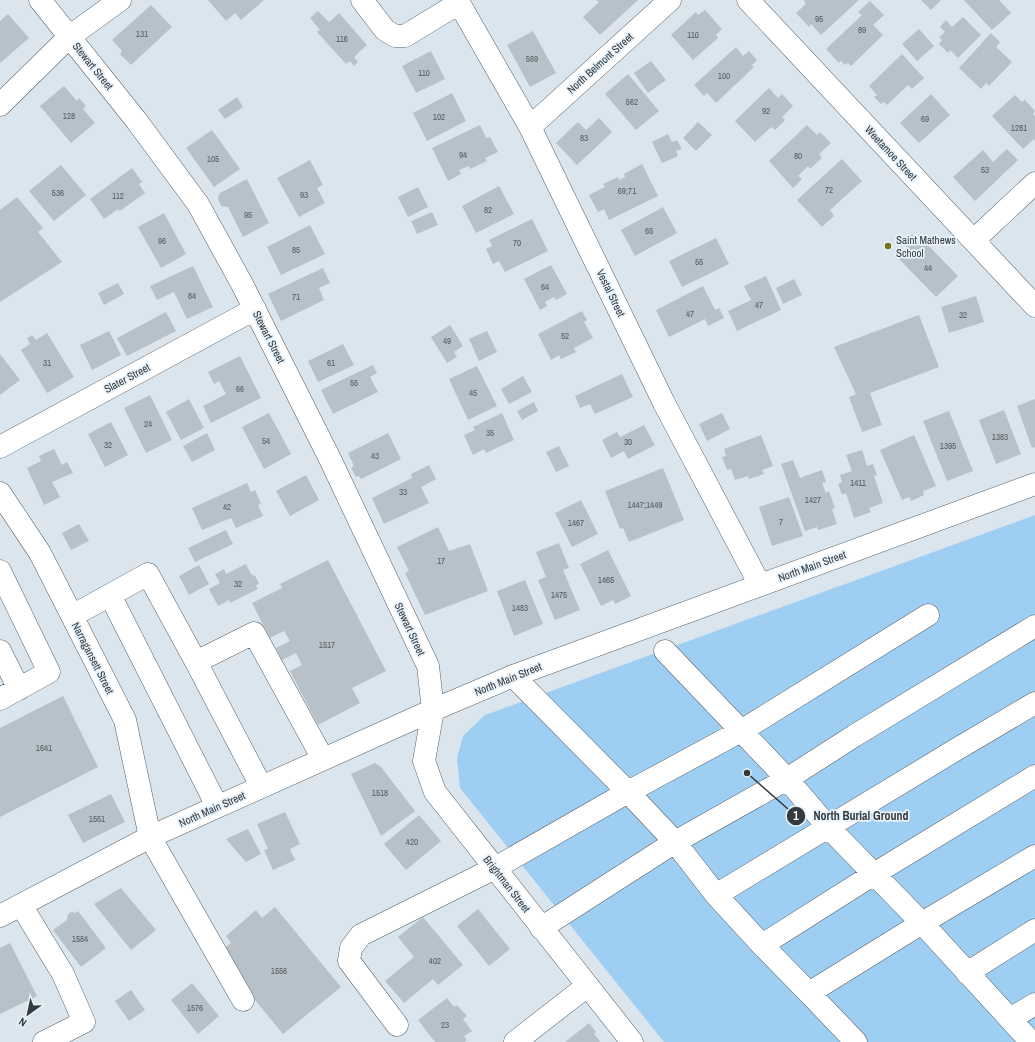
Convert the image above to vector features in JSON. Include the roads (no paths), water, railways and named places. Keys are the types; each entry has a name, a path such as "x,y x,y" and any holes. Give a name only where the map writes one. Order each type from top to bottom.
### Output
{"street":[{"name":"Stewart Street","path":"40,0 136,120 198,204 255,309 331,461 428,666 433,710"},
{"path":"0,105 69,37 120,0"},
{"path":"362,0 385,30 395,36 405,36 458,2"},
{"name":"North Belmont Street","path":"530,127 670,0"},
{"name":"Weetamoe Street","path":"748,0 974,240 1028,288 1035,306"},
{"name":"Vestal Street","path":"458,2 530,127 664,403 760,585"},
{"path":"974,240 1035,183"},
{"name":"Slater Street","path":"0,446 255,309"},
{"name":"North Main Street","path":"0,916 150,836 513,676 1035,484"},
{"name":"Narragansett Street","path":"0,493 40,553 125,720 150,836 243,1000"},
{"path":"0,571 49,672 9,694 0,650"},
{"path":"72,616 148,574 261,786"},
{"path":"110,595 217,806"},
{"path":"397,1025 349,961 351,948 361,935 495,868 628,792 740,731 928,614"},
{"path":"540,928 675,842 787,779 854,736 1035,626"},
{"path":"196,662 254,633 323,759"},
{"path":"665,651 787,779 828,827 922,923 1031,1042"},
{"path":"513,676 628,792 675,842 716,895 856,1042"},
{"path":"716,895 957,748 1035,703"},
{"name":"Brightman Street","path":"433,710 424,761 435,792 540,928 632,1042"},
{"path":"762,945 874,874 1035,776"},
{"path":"809,993 922,923 1035,856"},
{"path":"21,905 63,974 84,1022 44,1042"},
{"path":"967,972 1035,930"},
{"path":"515,1042 587,986"},
{"path":"1010,1019 1035,1004"}],"place":[{"name":"Saint Mathews School","path":"888,246"},
{"name":"North Burial Ground","path":"747,773"}]}
